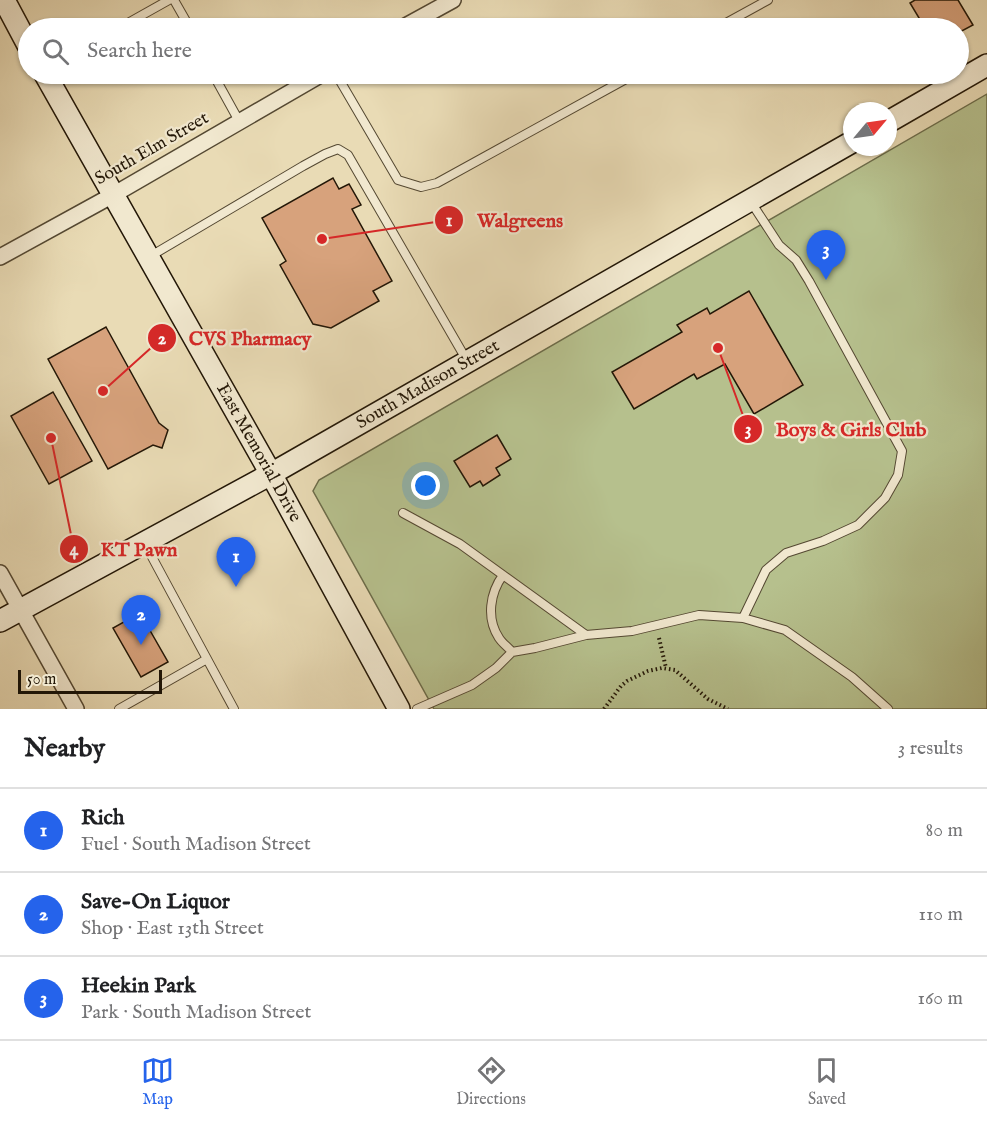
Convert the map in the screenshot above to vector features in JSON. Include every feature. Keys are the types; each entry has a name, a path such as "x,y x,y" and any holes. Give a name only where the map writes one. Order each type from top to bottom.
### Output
{"main road":[{"path":"4,0 18,26"},
{"path":"969,75 987,65"},
{"name":"East Memorial Drive","path":"51,84 271,474 399,709"},
{"path":"897,117 954,84"},
{"name":"South Madison Street","path":"0,621 271,474 843,147"}],"street":[{"path":"420,18 453,0"},
{"name":"South Elm Street","path":"0,257 113,195 304,84"},
{"path":"0,573 76,709"}],"lane":[{"path":"137,18 169,0"},
{"path":"174,0 184,18"},
{"path":"735,18 768,0"},
{"path":"219,84 239,121"},
{"path":"342,84 398,180 420,187 437,183 617,84"},
{"path":"148,257 324,154 338,149 348,155 468,362"},
{"path":"743,618 766,570 786,553 823,541 858,525 885,498 898,475 902,452 809,281 796,260 778,245 751,200"},
{"path":"403,513 460,544 586,635"},
{"path":"144,543 234,709"},
{"path":"503,575 496,584 491,601 493,627 500,640 513,652"},
{"path":"417,709 472,685 496,668 513,652 586,635 632,631 699,615 743,618 785,630 852,677 888,709"},
{"path":"119,709 207,659"}],"path":[{"path":"656,625 666,668"},
{"path":"604,709 627,681 648,671 662,668 680,673 696,690 728,709"}],"green space":[{"path":"987,94 987,709 434,709 313,491 319,480 880,156 897,156 897,146"}],"building":[{"path":"915,0 958,0 969,18 919,18 910,3"},
{"path":"333,178 339,189 349,184 361,205 352,209 392,281 373,291 379,301 331,328 313,324 280,265 286,261 262,218"},
{"path":"749,291 803,385 754,414 725,364 697,379 694,374 634,409 612,372 682,332 677,325 707,308 710,314"},
{"path":"106,327 159,423 168,430 162,448 153,445 108,469 48,359"},
{"path":"53,392 92,461 49,484 11,416"},
{"path":"497,435 511,459 496,468 500,475 483,486 480,481 470,487 454,461"},
{"path":"140,613 168,662 141,677 113,628"}],"place":[{"name":"Walgreens","path":"322,239"},
{"name":"Heekin Park","path":"826,280"},
{"name":"Boys & Girls Club","path":"718,348"},
{"name":"CVS Pharmacy","path":"103,391"},
{"name":"KT Pawn","path":"51,438"},
{"name":"Rich","path":"236,587"},
{"name":"Save-On Liquor","path":"141,645"}]}
